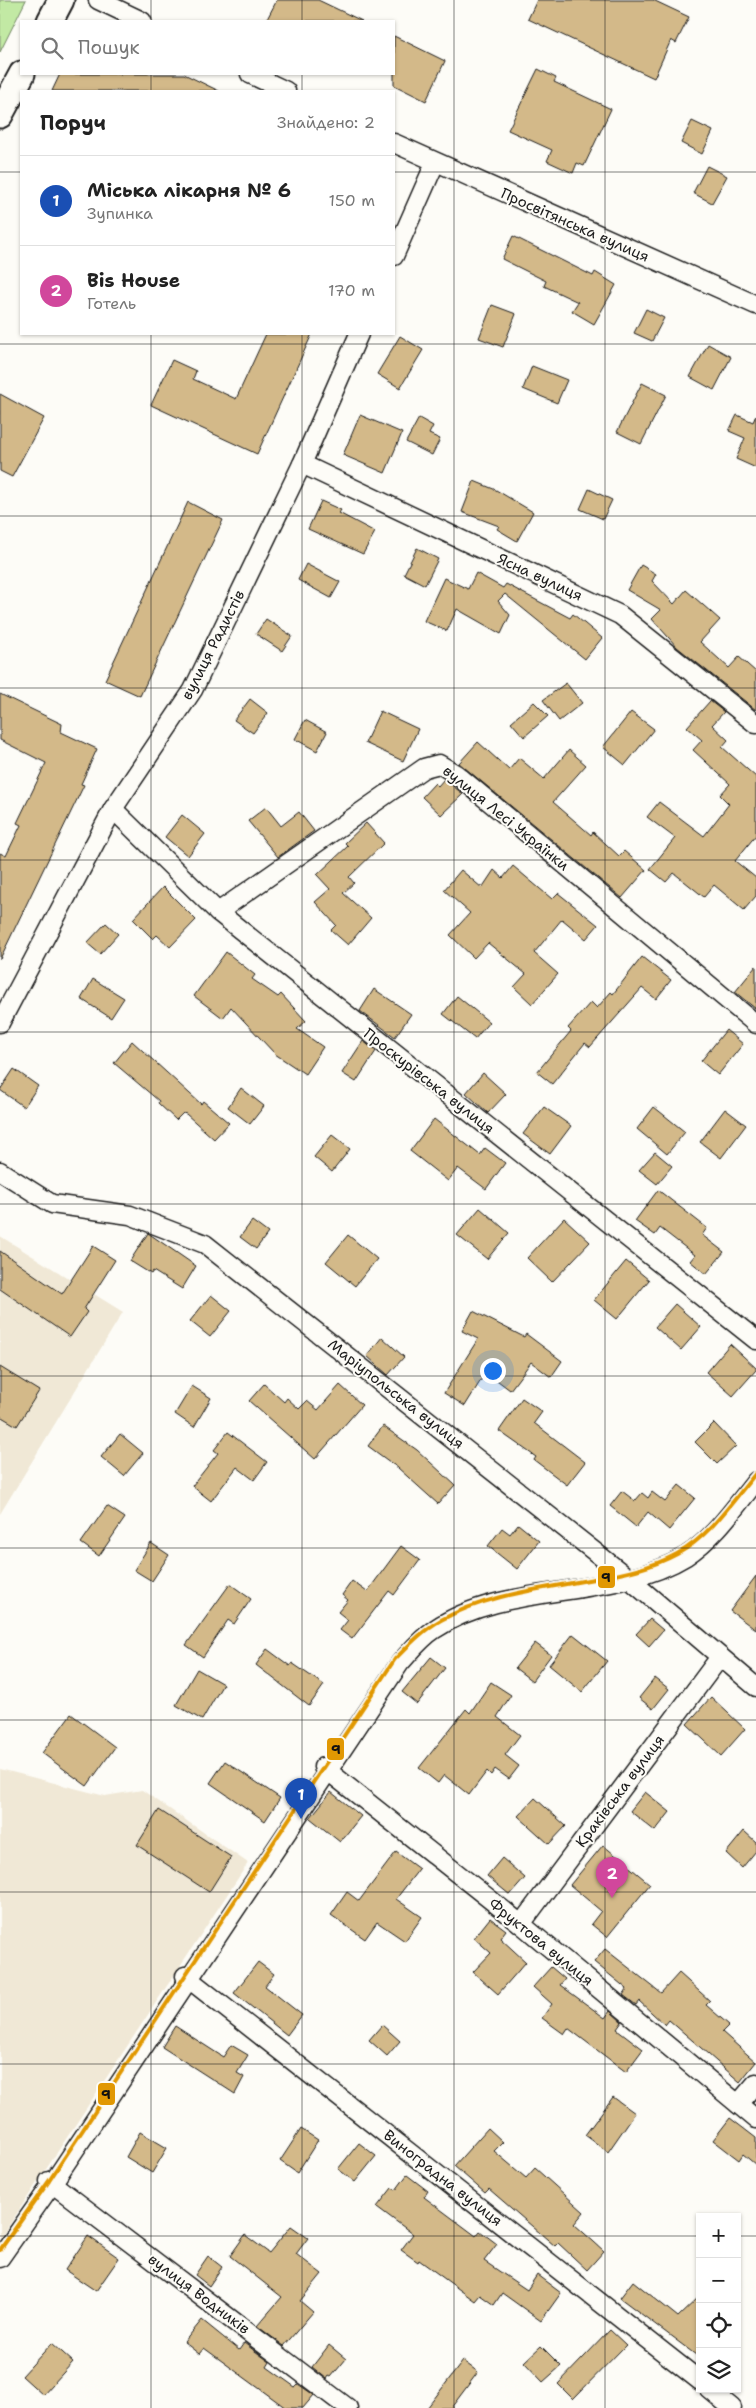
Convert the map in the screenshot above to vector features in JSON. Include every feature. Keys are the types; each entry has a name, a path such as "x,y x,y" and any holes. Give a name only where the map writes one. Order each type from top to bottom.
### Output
{"main road":[{"path":"51,20 61,0"},
{"path":"0,115 21,75"}],"street":[{"path":"98,0 140,20"},
{"path":"252,75 284,90"},
{"name":"Просвітянська вулиця","path":"395,144 756,305"},
{"path":"395,254 435,163"},
{"name":"вулиця Радистів","path":"0,1023 112,809 193,690 302,464 359,335"},
{"name":"Ясна вулиця","path":"302,464 620,615 756,724"},
{"name":"вулиця Лесі Українки","path":"218,912 424,768 439,764 456,774 756,1024"},
{"name":"Проскурівська вулиця","path":"112,809 218,912 756,1340"},
{"name":"Маріупольська вулиця","path":"0,1171 52,1204 130,1215 205,1244 628,1578 756,1687"},
{"path":"0,2258 326,1769 400,1663 416,1645 436,1628 482,1608 628,1578 670,1564 700,1545 756,1481"},
{"name":"Краківська вулиця","path":"521,1924 720,1657"},
{"name":"Фруктова вулиця","path":"326,1769 521,1924 756,2119"},
{"name":"Виноградна вулиця","path":"187,1977 696,2379"},
{"path":"738,2104 756,2083"},
{"name":"вулиця Водників","path":"50,2182 348,2408"},
{"path":"714,2393 732,2408"}],"shaded area":[{"path":"0,1236 123,1312 0,1514"},
{"path":"0,1769 105,1796 142,1790 248,1863 0,2239"}],"green space":[{"path":"0,0 26,0 0,52"}],"building":[{"path":"277,0 318,0 360,20 267,20"},
{"path":"537,0 653,0 689,17 676,43 671,40 654,78 528,19"},
{"path":"395,36 445,61 426,101 394,85"},
{"path":"538,69 556,78 554,82 611,109 584,166 577,163 573,173 547,161 552,150 508,130"},
{"path":"60,75 186,75 217,90 52,90"},
{"path":"692,121 713,131 702,154 681,143"},
{"path":"707,166 727,176 712,203 693,193"},
{"path":"513,236 593,276 595,272 616,285 594,324 572,311 578,302 544,286 546,281 502,259"},
{"path":"492,305 516,314 503,347 479,338"},
{"path":"646,309 664,318 652,341 634,333"},
{"path":"266,335 312,335 257,454 151,405 172,360 196,371 193,379 236,399"},
{"path":"400,336 423,350 400,388 377,374"},
{"path":"708,344 731,357 714,390 690,377"},
{"path":"532,366 567,380 557,403 523,389"},
{"path":"642,383 666,395 641,444 617,432"},
{"path":"0,394 44,418 12,477 0,471"},
{"path":"360,415 402,433 385,473 343,455"},
{"path":"737,415 753,422 756,415 756,468 736,459 745,438 729,431"},
{"path":"419,418 433,426 429,434 440,439 432,455 406,442"},
{"path":"474,481 496,490 533,512 517,541 497,529 499,526 462,512"},
{"path":"589,489 612,500 603,519 580,509"},
{"path":"321,501 341,510 339,513 375,532 363,554 308,529"},
{"path":"188,502 223,520 140,696 105,680"},
{"path":"417,548 438,559 425,585 404,574"},
{"path":"306,564 340,582 331,598 298,580"},
{"path":"641,565 656,574 652,581 674,604 686,590 720,620 700,642 729,668 739,657 756,672 756,710 677,647 652,619 661,610 627,590"},
{"path":"476,573 503,588 506,584 570,618 573,614 602,638 585,659 505,594 498,601 510,615 501,634 457,609 447,631 424,621 444,578 468,589"},
{"path":"266,619 292,636 282,651 256,634"},
{"path":"566,683 582,703 559,721 543,700"},
{"path":"0,694 62,724 61,732 97,749 81,784 84,785 0,959 0,853 6,856 21,825 17,823 46,763 0,740"},
{"path":"250,699 268,713 253,733 234,720"},
{"path":"710,701 724,712 712,725 728,740 722,747 756,777 756,835 735,861 756,878 756,896 744,910 714,885 704,897 674,873 666,882 650,869 675,838 647,817 659,802 704,836 729,804 720,795 730,784 693,750 702,740 687,727"},
{"path":"534,702 548,716 524,737 511,722"},
{"path":"380,711 418,729 403,761 365,743"},
{"path":"631,712 654,729 625,765 603,747"},
{"path":"305,720 327,732 317,751 295,739"},
{"path":"478,742 509,770 519,758 544,779 569,750 586,765 553,802 591,835 593,832 619,856 624,851 646,870 622,898 459,763"},
{"path":"444,779 463,794 441,815 422,797 435,783 438,786"},
{"path":"266,807 281,826 299,812 314,831 278,857 248,821"},
{"path":"182,815 205,834 188,856 165,837"},
{"path":"366,823 384,843 349,877 354,883 343,893 371,918 348,945 331,930 336,925 315,902 330,889 317,875 348,846 345,843"},
{"path":"513,866 552,899 558,893 598,925 586,939 562,919 534,953 558,974 532,1004 514,987 526,974 488,943 474,958 450,935 470,913 444,890 461,870 482,888 494,870 503,878"},
{"path":"163,887 196,920 170,947 157,935 153,939 133,919"},
{"path":"106,923 118,934 100,954 87,943"},
{"path":"226,952 255,975 252,979 278,997 281,994 306,1021 297,1029 323,1047 305,1074 275,1054 231,1007 223,1018 194,996"},
{"path":"642,957 671,980 656,999 642,988 590,1047 585,1043 552,1084 537,1072 571,1031 568,1028 591,1002 597,1008 611,992 613,994"},
{"path":"756,966 756,1009 735,992"},
{"path":"93,979 124,998 111,1018 81,999"},
{"path":"374,989 411,1014 395,1037 360,1011"},
{"path":"457,996 489,1022 475,1039 443,1014"},
{"path":"726,1030 743,1044 718,1075 701,1061"},
{"path":"132,1041 201,1104 203,1101 229,1123 214,1139 186,1114 183,1113 176,1120 158,1103 159,1101 114,1063"},
{"path":"363,1041 376,1051 356,1082 342,1073"},
{"path":"14,1069 38,1086 24,1107 0,1090"},
{"path":"483,1073 506,1094 488,1113 466,1093"},
{"path":"241,1088 264,1106 250,1124 228,1107"},
{"path":"544,1107 571,1126 550,1154 523,1134"},
{"path":"654,1107 685,1132 667,1154 637,1129"},
{"path":"725,1109 746,1125 721,1158 700,1142"},
{"path":"434,1119 480,1155 485,1148 505,1163 486,1189 458,1168 448,1181 410,1151"},
{"path":"332,1135 350,1149 332,1172 314,1157"},
{"path":"655,1152 672,1166 657,1184 639,1170"},
{"path":"658,1190 707,1228 702,1235 724,1252 706,1274 690,1261 695,1255 660,1228 655,1235 635,1221"},
{"path":"480,1208 509,1233 487,1259 457,1235"},
{"path":"564,1218 590,1242 552,1282 527,1258"},
{"path":"252,1221 268,1233 256,1249 240,1237"},
{"path":"148,1233 196,1266 182,1289 153,1271 151,1274 130,1261"},
{"path":"348,1235 377,1259 355,1286 326,1262"},
{"path":"93,1246 115,1260 84,1309 87,1312 70,1337 0,1289 0,1251 62,1294"},
{"path":"626,1261 649,1280 617,1319 594,1300"},
{"path":"211,1295 231,1311 210,1337 190,1321"},
{"path":"675,1304 701,1327 681,1350 655,1327"},
{"path":"473,1311 524,1337 526,1334 562,1361 551,1377 531,1362 510,1390 486,1372 465,1406 444,1393 478,1339 462,1331"},
{"path":"382,1337 404,1357 388,1375 367,1356"},
{"path":"730,1344 756,1368 733,1396 706,1372"},
{"path":"0,1367 39,1391 17,1426 0,1416"},
{"path":"264,1384 284,1402 287,1398 299,1409 307,1401 318,1410 340,1385 362,1405 315,1459 249,1401"},
{"path":"192,1386 211,1398 194,1427 175,1414"},
{"path":"522,1398 542,1412 534,1423 585,1462 567,1485 534,1460 536,1457 499,1431"},
{"path":"714,1423 736,1446 717,1464 695,1442"},
{"path":"383,1426 417,1450 455,1485 438,1504 398,1468 368,1446"},
{"path":"228,1432 267,1462 254,1480 237,1467 211,1501 192,1486 218,1453 214,1450"},
{"path":"120,1434 143,1453 124,1476 101,1457"},
{"path":"679,1485 695,1498 669,1530 648,1512 636,1527 610,1506 622,1491 635,1501 642,1493 648,1498 652,1492 665,1502"},
{"path":"107,1506 125,1518 99,1556 81,1543"},
{"path":"518,1524 539,1541 517,1569 488,1546 502,1528 510,1534"},
{"path":"151,1543 169,1555 152,1581 134,1570"},
{"path":"401,1546 420,1560 394,1595 389,1591 352,1639 340,1630 348,1620 338,1612 348,1600 342,1595 352,1581 367,1592"},
{"path":"756,1576 756,1630 730,1611"},
{"path":"230,1584 251,1599 234,1624 228,1620 203,1657 186,1645"},
{"path":"650,1619 663,1630 649,1646 636,1634"},
{"path":"573,1634 607,1661 582,1692 549,1665"},
{"path":"535,1643 551,1655 532,1681 515,1668"},
{"path":"267,1649 290,1666 292,1663 324,1685 309,1706 256,1665"},
{"path":"431,1657 445,1668 417,1704 402,1692"},
{"path":"197,1669 223,1684 202,1720 176,1705"},
{"path":"655,1678 669,1689 653,1709 639,1698"},
{"path":"491,1682 511,1695 497,1717 520,1735 505,1755 519,1766 509,1779 495,1769 491,1775 487,1771 469,1795 444,1775 438,1783 419,1768 466,1709 470,1713"},
{"path":"711,1697 745,1729 721,1756 687,1724"},
{"path":"71,1714 115,1747 87,1786 42,1753"},
{"path":"225,1761 280,1798 265,1821 210,1783"},
{"path":"331,1792 361,1816 340,1842 310,1818"},
{"path":"645,1792 670,1812 655,1831 630,1811"},
{"path":"535,1798 566,1826 549,1844 518,1816"},
{"path":"159,1810 231,1857 209,1892 137,1845"},
{"path":"744,1831 756,1842 756,1851 742,1868 726,1853"},
{"path":"603,1845 650,1884 607,1937 591,1924 601,1911 570,1885"},
{"path":"396,1852 419,1869 396,1899 422,1917 405,1941 377,1922 365,1939 331,1915 347,1892 359,1901"},
{"path":"502,1858 525,1878 510,1895 487,1876"},
{"path":"490,1918 506,1930 500,1938 526,1962 498,1994 473,1972 491,1953 474,1938"},
{"path":"605,1949 661,1993 679,1973 710,2001 706,2005 729,2025 722,2032 756,2062 740,2082 669,2020 665,2025 639,2001 636,2005 623,1995 627,1989 594,1962"},
{"path":"258,1962 274,1974 265,1986 302,2015 287,2035 234,1993"},
{"path":"551,1967 565,1979 560,1985 605,2018 610,2011 622,2022 617,2029 643,2049 626,2072 568,2028 564,2034 542,2018 552,2004 533,1987"},
{"path":"382,2025 400,2041 387,2056 369,2040"},
{"path":"175,2026 223,2057 231,2045 248,2055 237,2073 244,2077 235,2094 162,2047"},
{"path":"613,2097 635,2113 608,2152 585,2135"},
{"path":"730,2118 756,2138 756,2165 743,2154 739,2160 713,2140"},
{"path":"488,2128 503,2142 494,2151 526,2178 535,2168 584,2212 574,2224 604,2251 587,2270 558,2243 555,2246 489,2189 485,2193 454,2166"},
{"path":"301,2129 318,2140 297,2173 280,2161"},
{"path":"140,2132 167,2148 152,2173 126,2157"},
{"path":"359,2143 376,2156 355,2182 338,2169"},
{"path":"407,2175 428,2191 424,2197 476,2236 480,2231 497,2244 484,2261 527,2290 537,2275 561,2293 541,2321 502,2293 494,2305 480,2295 475,2301 419,2260 418,2262 401,2250 413,2234 377,2207 392,2188 396,2190"},
{"path":"291,2226 308,2238 296,2254 322,2274 300,2301 313,2312 284,2346 257,2326 282,2297 230,2256 245,2235 269,2253"},
{"path":"88,2236 119,2258 96,2291 65,2270"},
{"path":"208,2256 222,2267 209,2286 195,2275"},
{"path":"633,2281 678,2317 696,2300 696,2355 620,2298"},
{"path":"202,2320 239,2350 244,2343 270,2362 267,2367 295,2387 298,2384 314,2395 303,2408 286,2408 204,2348 199,2354 184,2342"},
{"path":"610,2330 626,2345 573,2399 558,2384"},
{"path":"52,2343 73,2362 43,2395 22,2376"},
{"path":"329,2345 346,2359 331,2377 329,2376 327,2379 312,2367"},
{"path":"541,2346 561,2366 543,2382 524,2362"},
{"path":"463,2361 478,2372 451,2408 427,2408"}],"transit line":[{"name":"9","path":"0,2250 49,2181 395,1659 428,1628 459,1611 477,1604 496,1598 626,1573 647,1567 677,1554 711,1528 756,1473"}],"place":[{"name":"Міська лікарня № 6","path":"301,1819"},
{"name":"Bis House","path":"612,1898"}]}
